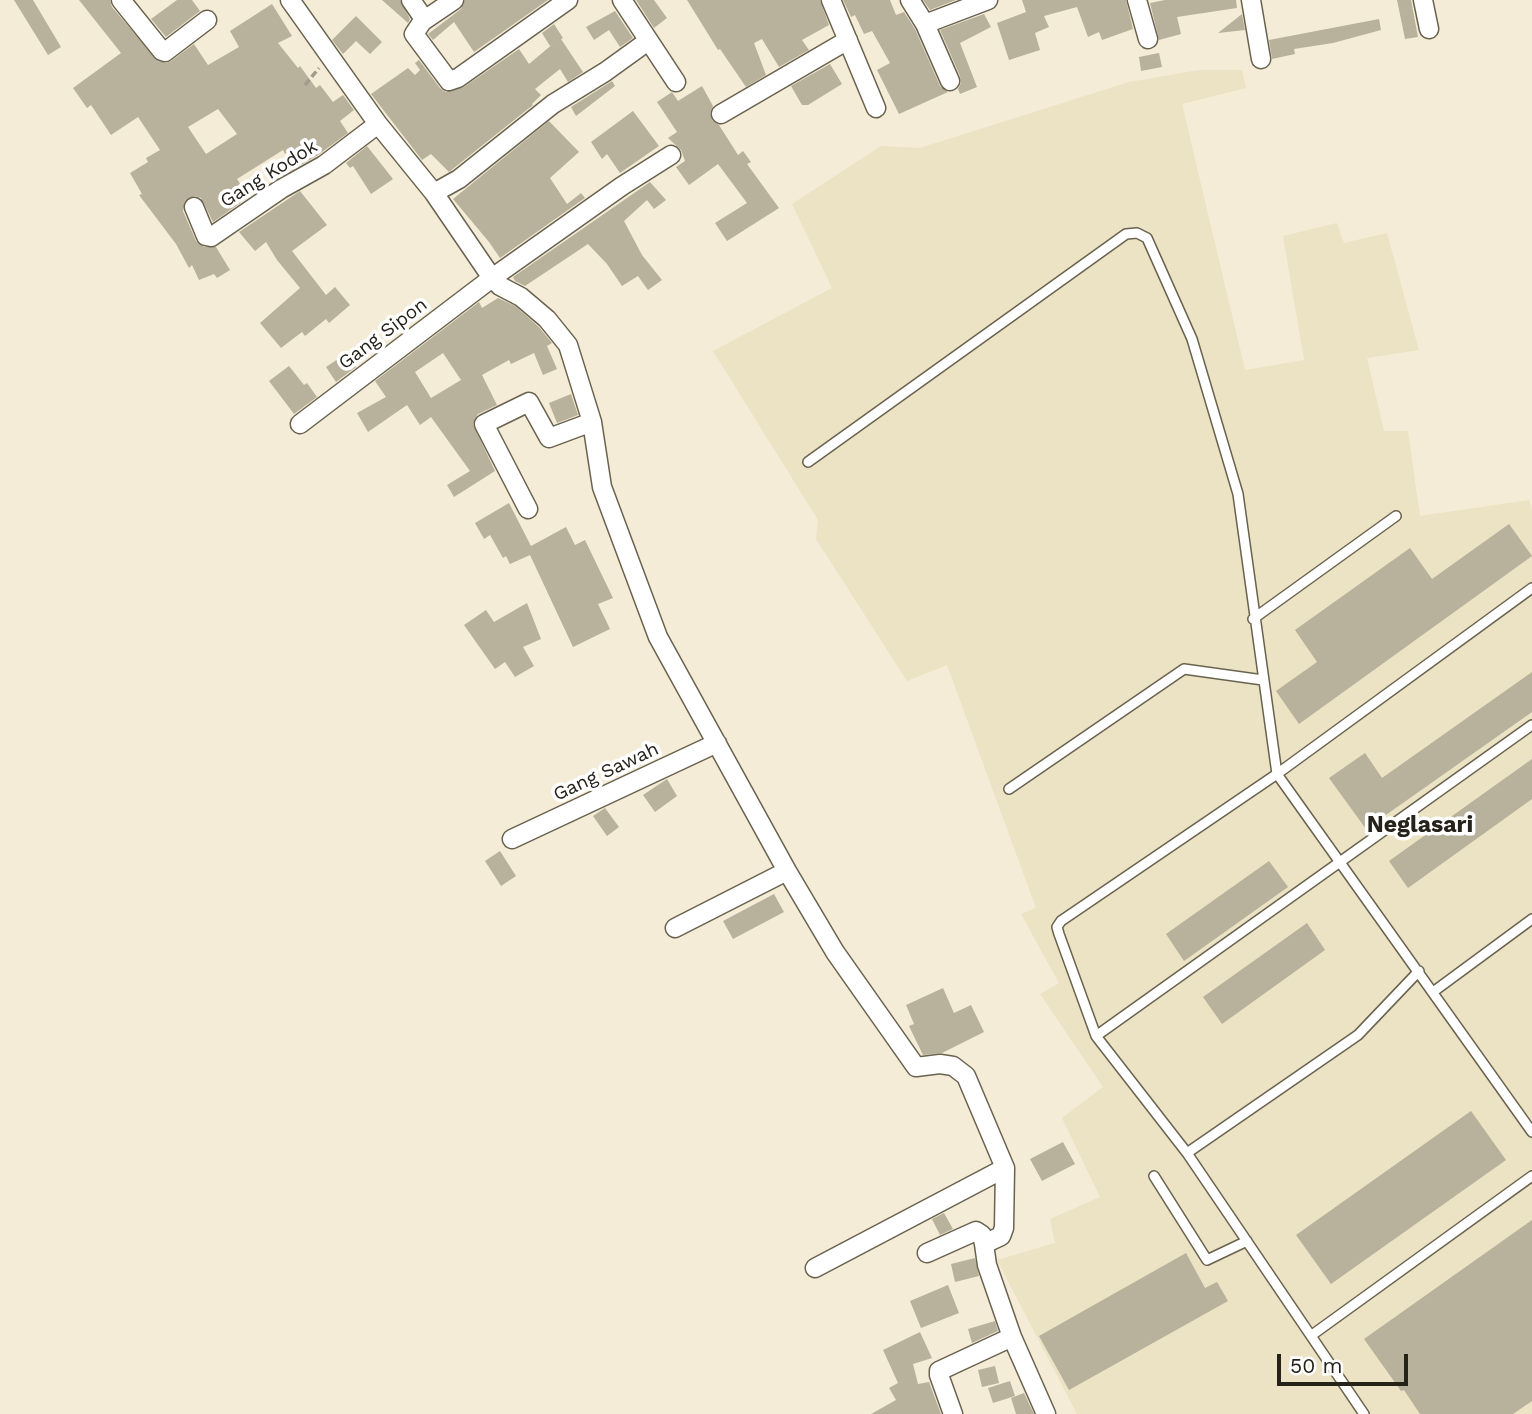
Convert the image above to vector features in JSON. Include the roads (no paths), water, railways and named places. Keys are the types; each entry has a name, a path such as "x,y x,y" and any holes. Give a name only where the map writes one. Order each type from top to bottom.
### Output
{"street":[{"path":"121,0 165,52 207,20"},
{"path":"290,0 378,124 434,193 492,278 547,319 568,345 592,422 602,487 658,637 787,871 835,952 916,1067 953,1066 967,1076 1005,1168 1004,1228 1001,1236 984,1244"},
{"path":"411,0 424,21"},
{"path":"454,0 424,21 414,34 446,79 453,81 568,0"},
{"path":"622,0 676,82"},
{"path":"831,0 876,108"},
{"path":"909,0 925,24 950,81"},
{"path":"925,24 988,0"},
{"path":"1137,0 1148,39"},
{"path":"1251,0 1261,59"},
{"path":"1423,0 1429,29"},
{"path":"721,114 848,40"},
{"path":"434,193 459,179 553,104 606,72 648,41"},
{"name":"Gang Kodok","path":"194,207 206,236 211,237 281,189 324,165 378,124"},
{"name":"Gang Sipon","path":"300,424 492,278 622,186 671,155"},
{"path":"528,509 484,424 529,401 549,439 592,422"},
{"name":"Gang Sawah","path":"512,839 717,743"},
{"path":"676,928 787,871"},
{"path":"815,1268 1005,1168"},
{"path":"927,1253 976,1231 982,1235 987,1265 1012,1338 1046,1414"},
{"path":"953,1414 939,1370 1012,1338"}],"lane":[{"path":"808,462 1126,234 1137,233 1147,238 1192,339 1238,494 1253,619 1277,774 1532,1132"},
{"path":"1253,619 1396,516"},
{"path":"1364,1414 1187,1153 1096,1035 1057,927 1061,921 1277,774 1532,588"},
{"path":"1009,789 1184,668 1263,680"},
{"path":"1096,1035 1532,724"},
{"path":"1433,992 1532,919"},
{"path":"1187,1153 1358,1035 1419,971"},
{"path":"1154,1176 1207,1260 1247,1241"},
{"path":"1312,1335 1532,1176"}],"district":[{"name":"Neglasari","path":"1420,825"}]}
